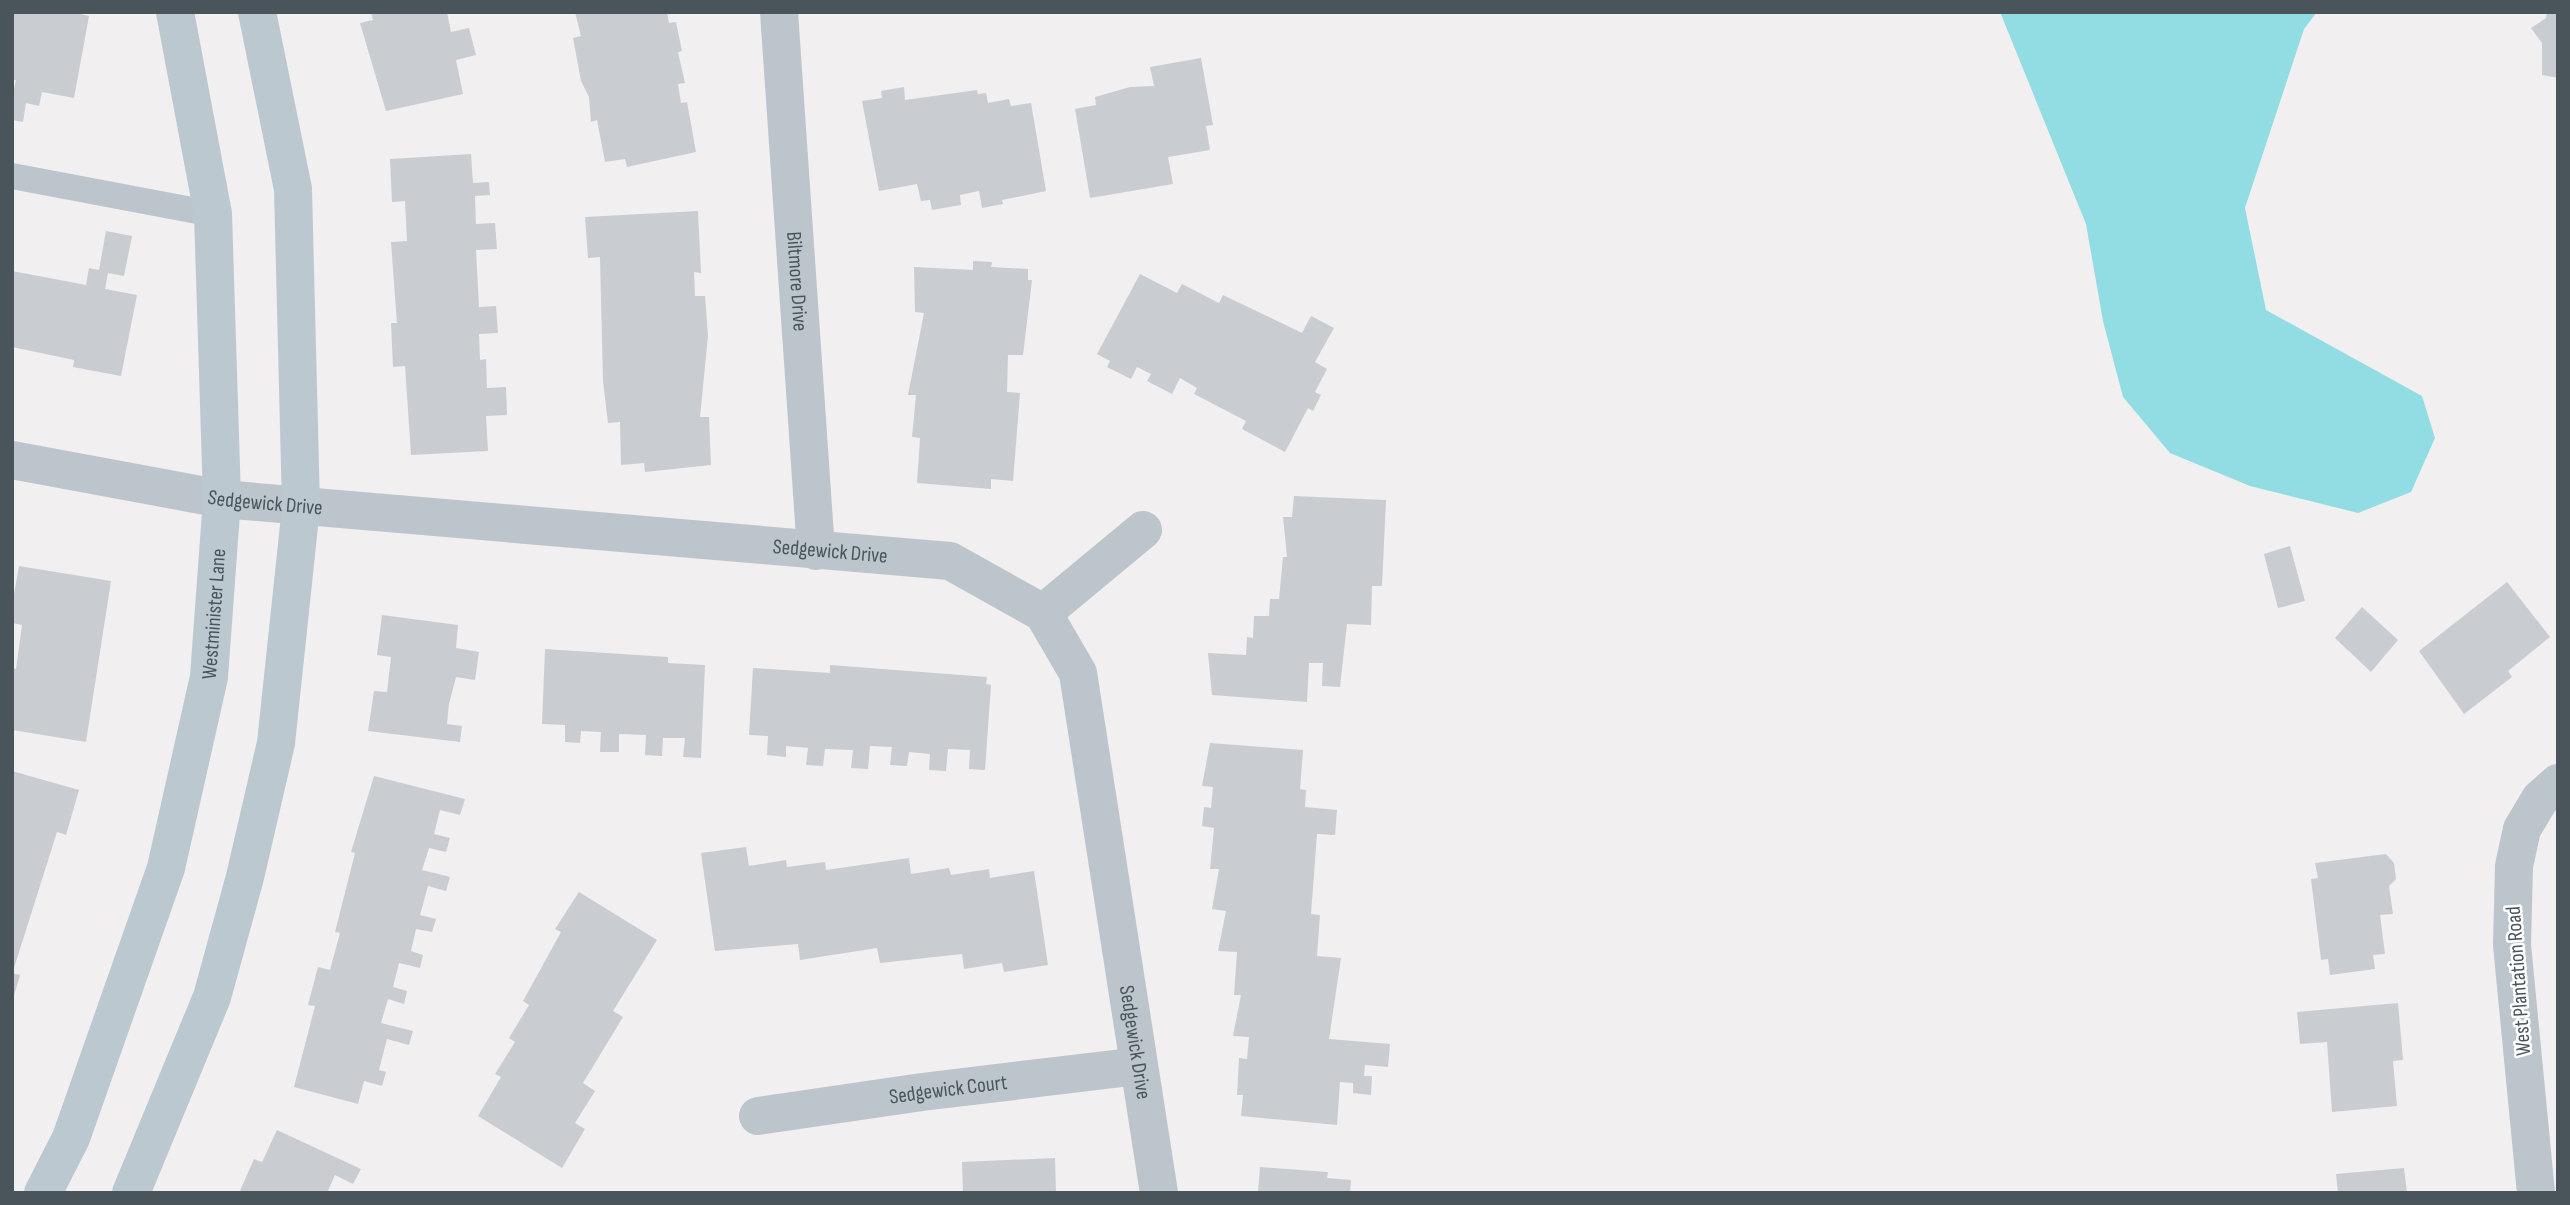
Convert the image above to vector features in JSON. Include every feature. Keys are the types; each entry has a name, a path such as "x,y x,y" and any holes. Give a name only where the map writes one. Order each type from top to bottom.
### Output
{"street":[{"name":"Westminister Lane","path":"43,1193 71,1138 166,868 209,677 222,499 213,214 175,12"},
{"path":"131,1193 212,997 245,877 276,743 302,507 293,189 257,12"},
{"name":"Biltmore Drive","path":"779,12 816,551"},
{"name":"Sedgewick Drive","path":"12,460 222,499 950,561 1043,613 1078,673 1159,1193"},
{"path":"1043,613 1143,530"},
{"name":"West Plantation Road","path":"2536,1193 2512,945 2514,866 2522,829 2540,799 2558,783"},
{"name":"Sedgewick Court","path":"758,1116 922,1092 1139,1066"}],"lane":[{"path":"12,176 213,214"}],"water":[{"path":"2000,12 2317,12 2304,29 2245,208 2266,310 2422,396 2435,438 2411,492 2358,513 2250,486 2170,453 2123,397 2103,321 2086,224"}],"building":[{"path":"12,12 71,12 89,16 74,98 42,92 39,106 26,103 23,122 12,120 12,98 16,80 12,80"},
{"path":"371,12 447,12 451,32 469,28 476,55 456,60 463,94 386,111 360,23 373,20"},
{"path":"575,12 667,12 669,23 676,22 682,51 678,52 685,83 678,84 681,103 687,102 696,152 627,167 625,159 605,162 597,120 591,122 589,97 581,81 573,38 581,36"},
{"path":"2547,12 2558,12 2558,78 2542,75 2542,43 2531,28 2546,18"},
{"path":"1201,58 1213,125 1206,126 1210,150 1168,157 1173,184 1090,198 1075,109 1096,105 1095,97 1130,87 1154,86 1150,67"},
{"path":"904,87 905,100 977,90 978,94 986,93 988,103 1009,99 1011,106 1031,103 1046,191 1002,200 1003,204 982,208 979,191 960,195 961,205 932,210 930,200 921,201 917,184 879,191 862,101 882,98 881,91"},
{"path":"471,154 473,183 489,182 490,195 475,196 476,224 495,223 497,249 476,250 479,307 496,306 498,333 479,334 480,360 486,359 487,388 506,387 507,415 486,416 488,451 411,455 405,366 393,367 391,323 397,323 391,242 407,241 405,201 392,202 390,159"},
{"path":"698,211 701,273 694,272 695,296 705,296 708,336 700,417 709,417 711,465 645,472 644,463 621,465 620,422 608,423 603,381 600,257 588,258 585,217"},
{"path":"106,231 132,236 124,276 108,273 105,289 137,295 121,376 73,367 74,360 12,347 12,271 86,285 89,268 99,270"},
{"path":"973,261 992,262 991,267 1028,269 1028,280 1032,280 1023,355 1008,355 1007,392 1020,393 1013,481 991,479 991,489 917,483 920,438 912,437 916,395 908,395 924,313 915,312 914,267 973,270"},
{"path":"1140,274 1177,293 1182,284 1219,303 1223,295 1302,333 1311,316 1334,328 1315,362 1327,369 1315,392 1321,395 1313,411 1308,408 1285,452 1242,429 1246,421 1194,394 1197,388 1180,378 1172,394 1147,381 1151,374 1137,367 1131,379 1107,367 1110,361 1097,354"},
{"path":"1294,496 1386,500 1382,586 1372,586 1371,625 1347,624 1340,687 1322,686 1323,663 1309,663 1307,702 1212,695 1208,653 1246,655 1247,637 1253,638 1254,616 1269,616 1270,599 1279,599 1283,557 1287,557 1283,517 1292,517"},
{"path":"2290,546 2305,601 2278,608 2264,554"},
{"path":"19,566 111,581 86,742 12,730 12,668 16,669 22,625 12,623 12,594"},
{"path":"2507,582 2550,637 2508,671 2512,677 2464,714 2419,651"},
{"path":"2362,607 2398,640 2371,672 2335,638"},
{"path":"382,615 458,625 456,648 479,652 475,680 456,677 449,704 447,724 462,726 460,742 368,731 374,691 387,692 391,657 377,655"},
{"path":"545,649 668,657 668,663 705,665 701,758 683,757 685,738 663,738 662,756 645,755 646,735 619,734 619,752 600,752 601,732 581,731 580,743 565,742 565,725 542,724"},
{"path":"830,665 987,677 986,684 991,685 985,770 969,769 970,750 948,749 946,771 929,770 930,754 909,752 907,766 890,765 892,747 870,746 868,769 851,768 853,750 825,749 823,766 806,765 808,748 786,746 786,757 767,755 768,736 749,735 753,668 830,673"},
{"path":"1210,743 1303,750 1300,789 1306,790 1305,807 1337,810 1335,835 1317,834 1311,914 1320,915 1317,956 1341,958 1329,1039 1390,1044 1388,1067 1365,1065 1364,1076 1372,1076 1371,1095 1353,1093 1353,1083 1340,1082 1337,1125 1241,1116 1243,1095 1237,1095 1239,1058 1247,1059 1249,1037 1233,1036 1241,995 1234,995 1237,952 1218,951 1226,911 1212,909 1219,869 1210,869 1214,828 1202,826 1204,807 1211,808 1213,787 1202,786"},
{"path":"12,771 79,790 66,835 57,832 13,971"},
{"path":"374,776 465,799 460,815 440,810 434,834 450,838 446,852 429,848 422,870 450,877 446,891 428,886 420,915 436,919 432,932 416,929 411,951 423,955 420,968 399,963 393,987 407,991 404,1004 388,999 381,1023 413,1031 409,1045 387,1039 379,1070 386,1072 382,1086 364,1081 358,1104 294,1087 315,1006 308,1005 318,967 330,970 340,933 335,932 355,853 351,852"},
{"path":"746,847 749,866 786,860 787,867 825,862 826,870 909,858 911,874 949,868 951,875 989,869 990,878 1034,871 1048,965 1004,972 1002,963 964,969 962,954 880,963 877,948 800,960 798,944 715,951 701,853"},
{"path":"2386,854 2394,863 2396,879 2389,886 2393,914 2380,915 2385,954 2373,955 2375,969 2330,975 2328,959 2321,960 2311,879 2318,878 2315,863"},
{"path":"579,892 657,940 613,1011 623,1017 583,1083 595,1091 575,1123 585,1129 562,1168 478,1116 501,1077 495,1074 515,1042 509,1038 529,1005 523,1001 561,932 555,929"},
{"path":"12,973 20,975 13,999 12,999"},
{"path":"2398,1003 2403,1060 2393,1061 2397,1106 2332,1112 2327,1042 2300,1044 2297,1012"},
{"path":"277,1130 361,1169 353,1184 335,1175 327,1193 239,1193 254,1159 262,1162"},
{"path":"1055,1158 1056,1193 963,1193 962,1162"},
{"path":"1260,1167 1328,1172 1327,1178 1351,1180 1350,1193 1258,1193"},
{"path":"2404,1168 2407,1193 2338,1193 2336,1174"}]}
